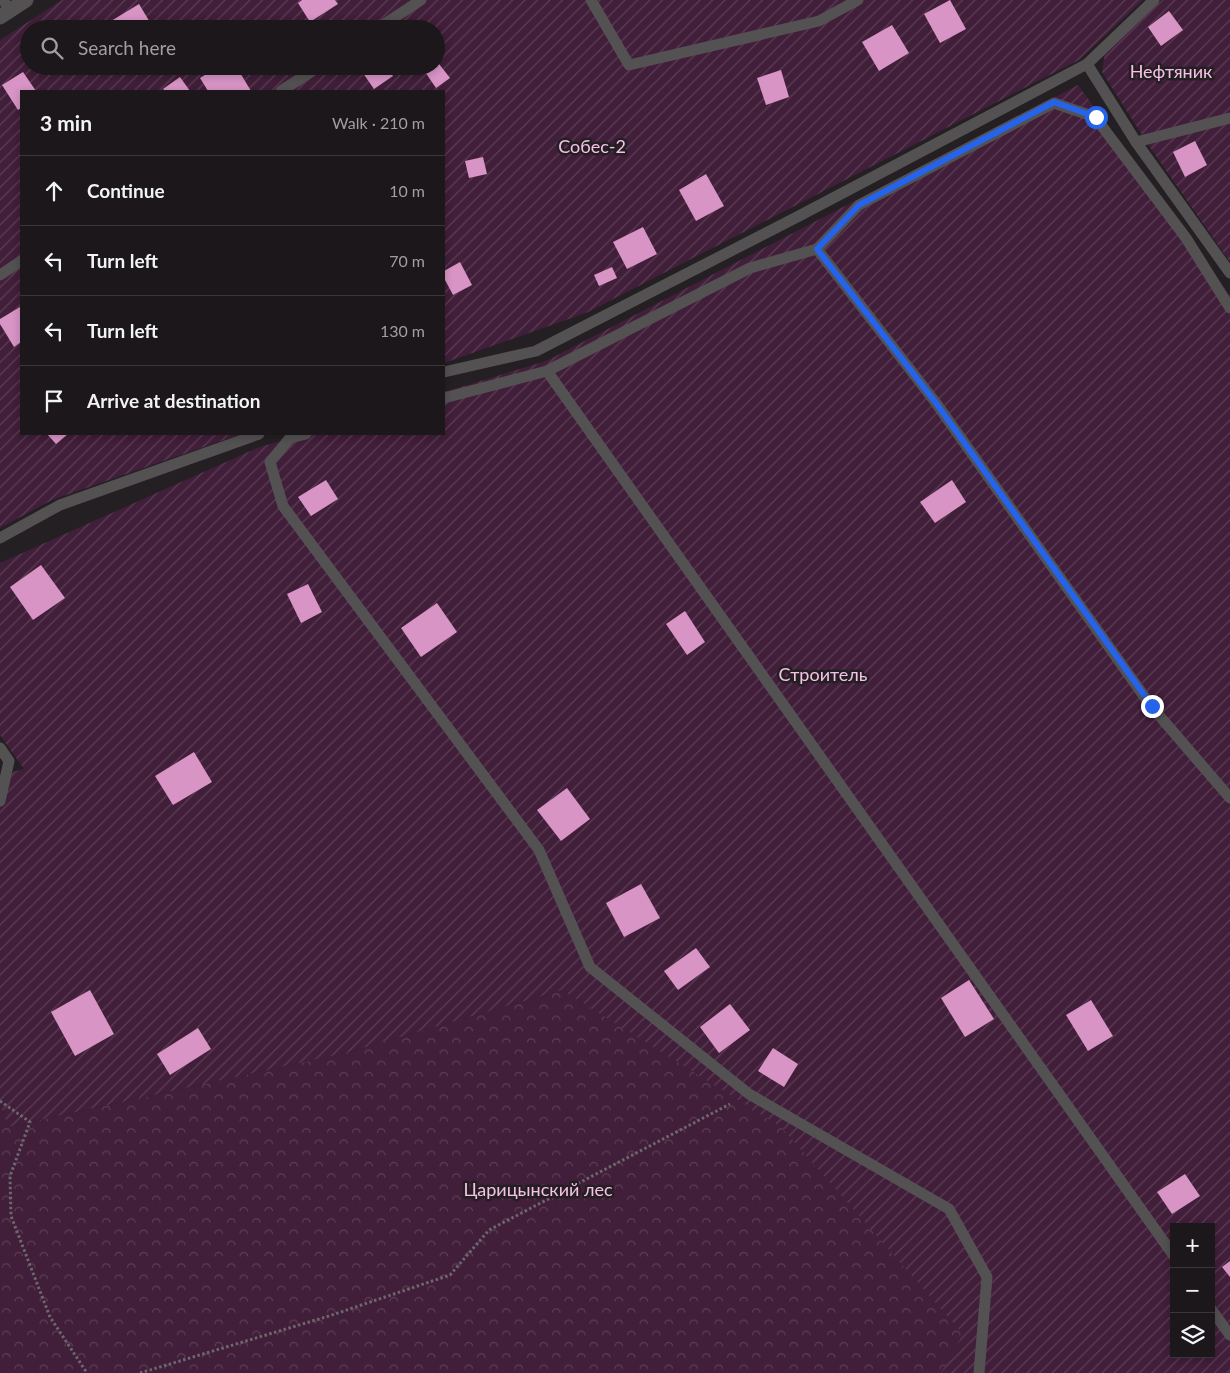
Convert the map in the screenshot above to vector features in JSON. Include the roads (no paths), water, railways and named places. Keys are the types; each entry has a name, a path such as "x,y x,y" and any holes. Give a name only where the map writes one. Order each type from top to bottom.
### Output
{"street":[{"path":"4,9 26,0"}],"lane":[{"path":"391,20 421,0"},
{"path":"591,0 629,65 819,21 858,0"},
{"path":"445,372 536,351 799,216 1087,64 1154,0"},
{"path":"1087,64 1136,142 1230,272"},
{"path":"283,90 306,75"},
{"path":"445,398 547,371 750,268 817,249 859,205 1054,102 1096,117 1186,238 1230,308"},
{"path":"1136,142 1230,118"},
{"path":"817,249 936,403 1152,706 1230,798"},
{"path":"0,275 20,262"},
{"path":"547,371 1170,1250"},
{"path":"0,538 60,504 256,435"},
{"path":"302,435 290,438 270,462 283,506 539,850 590,967 749,1094 949,1209 987,1277 979,1373"},
{"path":"0,748 9,761 0,801"},
{"path":"1214,1313 1230,1335"}],"park label":[{"name":"Нефтяник","path":"1171,71"},
{"name":"Собес-2","path":"592,146"},
{"name":"Строитель","path":"823,674"},
{"name":"Царицынский лес","path":"538,1189"}]}
